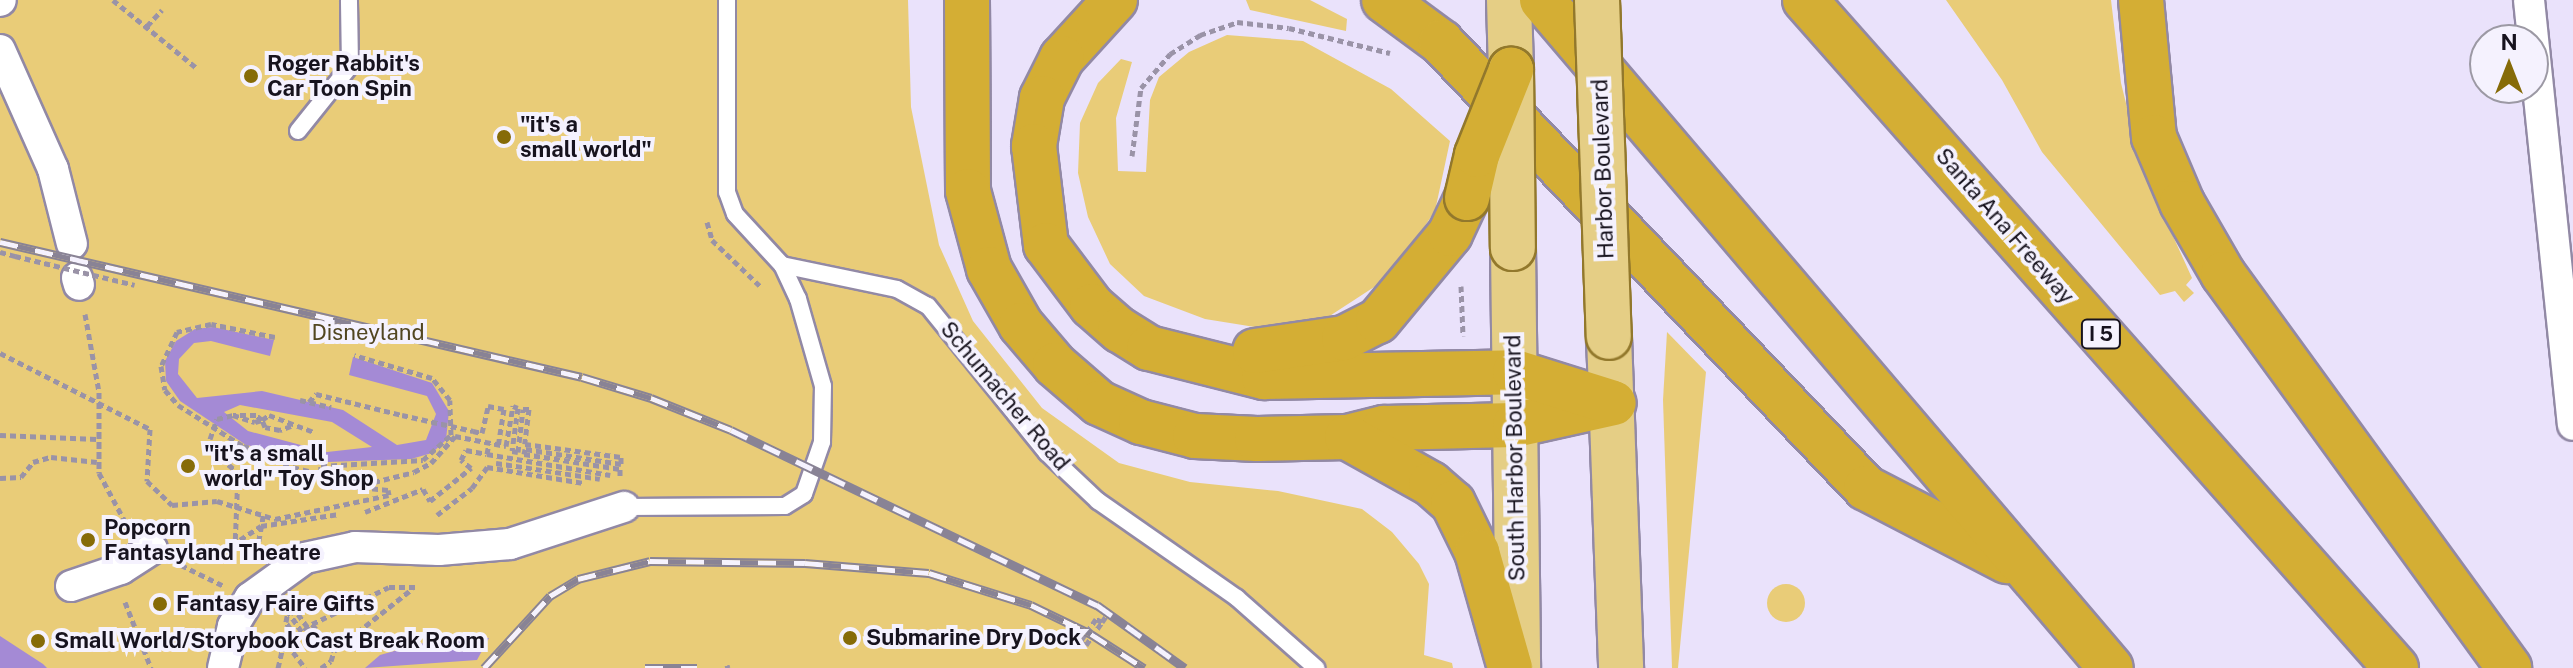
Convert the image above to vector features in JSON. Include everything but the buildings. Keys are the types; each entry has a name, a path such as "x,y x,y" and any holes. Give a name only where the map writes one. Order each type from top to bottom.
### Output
{"highway":[{"path":"967,0 968,191 989,269 1021,325 1055,365 1099,403 1141,422 1195,436 1347,437 1384,428 1515,425 1614,403"},
{"path":"1115,0 1062,58 1042,98 1034,146 1046,245 1092,306 1120,330 1149,348 1264,377 1515,372 1614,403"},
{"path":"1542,0 2111,668"},
{"name":"Santa Ana Freeway","path":"1805,0 2396,668"},
{"path":"2141,0 2154,137 2182,203 2223,274 2509,668"},
{"path":"1398,10 1441,42 1866,488 2027,572"},
{"path":"1224,365 1260,349 1344,338 1378,321 1450,234 1467,198 1477,155 1511,70"},
{"path":"1347,437 1431,484 1453,503 1477,552 1510,668"}],"main road":[{"path":"1509,0 1511,70"},
{"name":"Harbor Boulevard","path":"1597,0 1614,403"},
{"name":"South Harbor Boulevard","path":"1511,70 1518,668"},
{"path":"1614,403 1621,668"}],"street":[{"path":"2529,0 2564,245 2573,425"},
{"path":"0,50 53,169 72,244"},
{"path":"223,668 233,626 250,598 288,567 329,550 422,535 510,544 624,507"},
{"path":"71,586 121,569 152,549"}],"lane":[{"path":"298,131 350,66 349,0"},
{"path":"624,507 769,509 804,494 822,442 823,386 817,352 782,265 735,214 727,192 727,0"},
{"name":"Schumacher Road","path":"782,265 897,289 928,306 1047,453 1098,501 1237,598 1316,668"}],"path":[{"path":"113,0 198,69"},
{"path":"147,26 162,10"},
{"path":"1132,156 1141,88 1170,54 1200,35 1237,22 1289,28 1388,56 1398,10"},
{"path":"0,252 135,285"},
{"path":"1457,274 1464,353"},
{"path":"78,282 99,401 97,462 113,508 152,549 250,598"},
{"path":"275,337 211,324 177,332 161,366 165,390 178,405 243,446 284,457 283,465 374,482 394,479 431,463 455,436 506,446 513,406 518,408 512,451 518,452 523,409 529,409 525,444 621,457 621,464 525,449 524,454 620,469 620,477 496,462 487,467 472,488 422,535 415,587 334,651 331,661 321,668"},
{"path":"0,353 41,378 99,401 153,432 145,461 147,481 156,493 172,505 217,501 275,519 297,517 330,506 370,502 389,495 388,490 332,487 320,483 321,466 423,460 445,445 453,428 450,400 432,378 354,355"},
{"path":"309,402 316,394 482,433 488,406 504,409 498,445"},
{"path":"300,400 331,407"},
{"path":"210,439 217,419 235,415 258,419 269,415 291,426 314,432"},
{"path":"258,419 265,427 291,426"},
{"path":"0,435 97,439"},
{"path":"487,454 489,443"},
{"path":"360,513 423,489 430,501 471,468 461,460 466,450 487,454 496,462 604,487 605,480 496,462"},
{"path":"0,478 21,477 33,462 51,457 97,462"},
{"path":"221,458 238,473 240,508 235,547"},
{"path":"326,514 330,506"},
{"path":"152,549 215,556 235,547 261,526 294,524 326,514 351,517 318,524"},
{"path":"294,524 297,517"},
{"path":"363,519 374,519"},
{"path":"121,569 130,623 151,668"},
{"path":"278,668 287,644 304,630 389,587 415,587"},
{"path":"1080,642 1109,612"},
{"path":"292,618 334,651"},
{"path":"287,644 305,668"}],"green space":[{"name":"Disneyland","path":"0,0 908,0 911,107 939,245 973,321 1042,408 1119,463 1190,482 1278,491 1362,509 1392,532 1419,564 1429,584 1424,655 1452,663 1453,668 0,668"},
{"path":"1246,0 1310,0 1347,19 1346,31 1250,10"},
{"path":"1946,0 2111,0 2121,83 2142,168 2192,278 2186,285 2194,293 2184,302 2175,291 2160,295 2042,152 2002,80"},
{"path":"1227,35 1303,41 1391,89 1450,141 1435,211 1391,276 1325,319 1261,328 1205,319 1144,296 1110,264 1088,217 1078,173 1080,123 1098,83 1121,59 1132,62 1116,118 1118,171 1146,172 1150,100 1159,77 1189,52"},
{"path":"1667,332 1706,372 1678,668 1672,668 1663,400"},
{"path":"1786,584 1800,589 1805,603 1800,617 1786,622 1772,617 1767,603 1772,589"}],"shaded area":[{"path":"213,327 274,340 270,356 211,341 194,343 179,359 178,374 197,398 262,391 343,410 397,445 426,440 436,414 427,396 349,375 353,357 432,383 449,411 446,440 432,453 411,459 328,462 246,445 180,401 166,381 165,361 176,341 195,329","holes":["240,405 332,422 372,447 327,452 248,431 224,412"]},
{"path":"0,636 43,664 47,668 0,668"},
{"path":"449,636 489,638 477,660 365,668 380,655"}],"railway":[{"path":"0,242 582,377 651,398 731,430 1097,605 1185,668"},
{"path":"484,668 550,596 578,579 650,561 805,563 929,573 1031,605 1091,634 1144,668"},
{"path":"645,668 697,668"}],"place":[{"name":"Roger Rabbit's Car Toon Spin","path":"251,76"},
{"name":"\"it's a small world\"","path":"504,137"},
{"name":"\"it's a small world\" Toy Shop","path":"188,466"},
{"name":"Popcorn Fantasyland Theatre","path":"88,540"},
{"name":"Fantasy Faire Gifts","path":"160,604"},
{"name":"Submarine Dry Dock","path":"850,638"},
{"name":"Small World/Storybook Cast Break Room","path":"38,641"}]}
